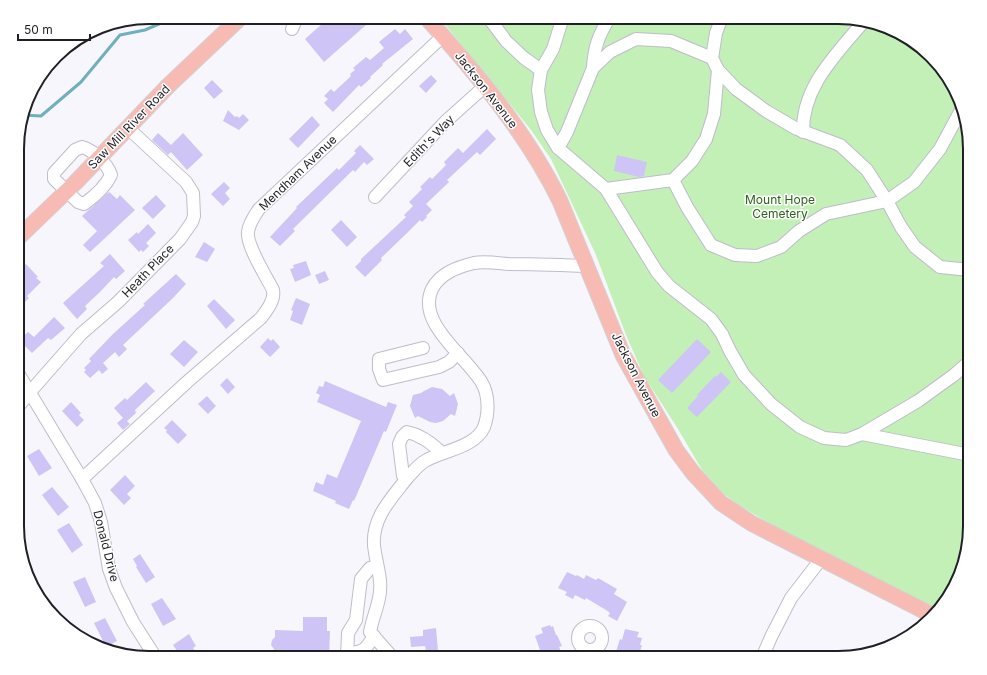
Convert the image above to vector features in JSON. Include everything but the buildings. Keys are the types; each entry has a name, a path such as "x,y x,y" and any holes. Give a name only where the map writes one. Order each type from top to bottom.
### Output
{"main road":[{"name":"Saw Mill River Road","path":"24,232 99,158 168,86 234,24"},
{"name":"Jackson Avenue","path":"432,24 484,87 532,150 549,179 587,266 623,355 676,450 693,473 722,503 732,511 821,559 927,613"}],"street":[{"path":"292,29 294,24"},
{"path":"493,24 506,40 524,58 541,70"},
{"path":"561,24 553,49 541,70 538,90 541,112 547,130 558,148 606,189 656,272 669,286 711,319 722,334 744,374 771,404 800,427 824,438 846,440 862,434 918,401 963,367"},
{"path":"558,148 567,132 593,68 594,51 606,24"},
{"path":"719,24 716,33 712,58 718,70 736,89 766,111 804,132 840,145 867,170 888,201 901,227 915,247 940,266 963,269"},
{"path":"804,132 803,123 807,99 820,74 860,26"},
{"name":"Mendham Avenue","path":"82,479 187,382 261,318 267,311 274,295 273,290 250,245 248,232 259,209 443,36"},
{"path":"593,68 610,52 636,39 671,41 712,58"},
{"path":"606,189 673,180 692,161 706,139 714,114 718,70"},
{"name":"Edith's Way","path":"375,196 445,122 484,87"},
{"path":"673,180 687,207 711,244 735,255 757,256 781,247 799,231 826,214 888,201 914,182 940,149 958,115"},
{"name":"Heath Place","path":"24,400 81,334 123,297 180,239 192,222 194,216 192,193 186,182 128,128"},
{"path":"82,146 88,148 109,168 111,175 108,182 84,204 78,202 66,191 54,179 54,173 75,150 82,146"},
{"path":"387,651 370,632 371,622 379,601 380,581 374,543 375,530 380,513 408,478 424,462 442,453 472,442 484,428 487,410 487,397 482,383 436,326 429,311 429,296 436,282 452,270 476,263 587,266"},
{"path":"423,348 379,359 379,369 382,380 439,367 449,362 458,353"},
{"name":"Donald Drive","path":"24,382 95,503 101,522 109,569 116,588 133,622 152,651"},
{"path":"408,478 403,476 398,444 406,432 425,439 442,453"},
{"path":"862,434 963,454"},
{"path":"765,651 791,598 821,559"},
{"path":"347,651 348,633 356,620 361,579 370,568 377,567"},
{"path":"356,620 371,622"},
{"path":"362,651 368,646 374,636"}],"green space":[{"name":"Mount Hope Cemetery","path":"445,24 846,24 862,26 893,37 914,50 932,67 950,94 959,117 963,141 963,534 961,550 953,574 946,588 930,610 860,570 785,532 738,505 724,494 702,470 644,376 626,335 596,255 551,159 531,130"}],"waterway":[{"path":"29,115 41,116 81,82 120,35 145,30 159,24"}]}
